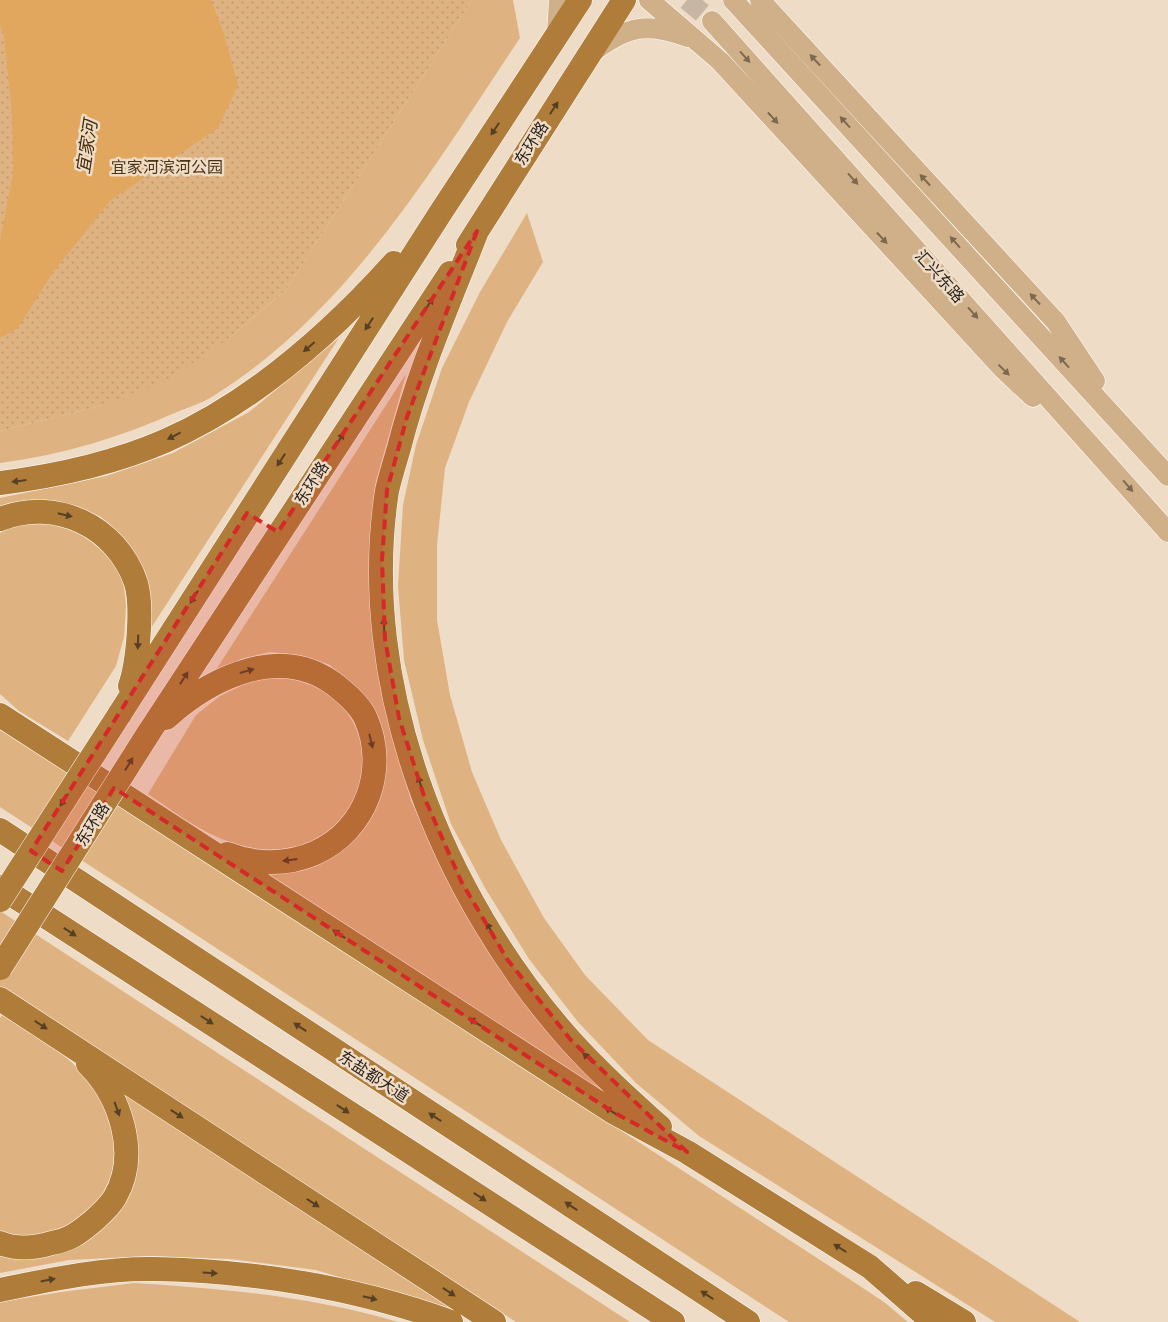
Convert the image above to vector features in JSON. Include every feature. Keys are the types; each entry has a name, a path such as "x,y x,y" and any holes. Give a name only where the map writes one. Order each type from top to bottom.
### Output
{"highway":[{"path":"0,900 247,513 580,0"},
{"name":"东环路","path":"0,968 278,532 477,231 624,0"},
{"path":"0,483 43,478 103,463 165,441 241,400 303,352 357,304 441,212"},
{"path":"477,231 413,400 387,490 382,560 385,639 399,718 425,799 458,873 507,958 570,1039 625,1095 687,1152"},
{"path":"0,519 34,510 78,518 102,533 122,556 136,584 138,653 132,681 119,715"},
{"path":"247,513 278,532"},
{"path":"148,734 177,708 200,692 241,672 270,664 310,670 330,680 350,696 366,718 374,751 373,776 368,795 365,804 349,830 328,847 302,859 267,863 238,858 201,844"},
{"path":"0,715 613,1112 687,1152 950,1319"},
{"name":"东盐都大道","path":"0,830 748,1322"},
{"path":"0,887 673,1322"},
{"path":"0,999 494,1322"},
{"path":"0,1243 11,1248 39,1247 72,1238 98,1216 115,1197 124,1171 126,1138 116,1105 100,1076 68,1043"},
{"path":"0,1290 65,1277 152,1269 233,1274 318,1285 423,1312 451,1322"}],"main road":[{"path":"557,34 559,0"},
{"path":"649,0 720,61 1003,369 1106,461"},
{"name":"汇兴东路","path":"733,0 1168,476"},
{"path":"760,0 1056,322 1134,438"},
{"name":"汇兴东路","path":"712,21 1168,532"},
{"path":"587,57 614,36 642,28 668,30 696,40"}],"highlighted area":[{"path":"477,231 407,417 387,490 382,560 385,639 399,718 425,799 461,881 507,959 570,1039 687,1152 613,1112 114,788 62,871 31,851 247,513 278,532"}],"green space":[{"name":"宜家河滨河公园","path":"0,0 472,0 286,290 228,339 171,378 100,406 0,431"},
{"path":"472,0 513,0 520,38 455,137 386,233 348,279 307,322 263,361 202,402 91,444 23,460 0,463 0,431 100,406 228,339 286,290"},
{"path":"527,213 543,262 507,322 469,402 445,468 437,545 437,620 450,695 472,772 501,840 544,918 585,975 648,1040 1080,1322 995,1322 699,1136 636,1083 578,1022 529,959 485,888 451,824 423,740 404,660 398,586 403,505 416,445 442,368 480,292"},
{"path":"339,338 151,628 148,586 122,538 101,517 72,505 46,503 0,510 0,498 106,476 173,453 249,412"},
{"path":"406,374 375,485 371,560 373,639 388,718 411,801 452,888 497,965 562,1046 612,1101 260,872 301,871 335,855 358,836 372,809 376,716 356,687 330,665 300,655 269,652 241,659 214,673"},
{"path":"40,522 67,526 89,540 109,557 123,579 126,605 124,637 116,666 68,741 19,711 0,694 0,533 16,525"},
{"path":"278,676 308,684 325,692 338,702 356,727 363,756 362,771 359,786 348,815 343,822 323,837 299,846 260,849 234,844 208,833 148,794 196,715 220,696 251,681"},
{"path":"0,727 834,1269 884,1302 908,1322 789,1322 0,807"},
{"path":"0,911 630,1322 516,1322 0,987"},
{"path":"3,1013 48,1043 76,1067 99,1095 107,1111 113,1132 115,1152 112,1171 105,1189 94,1205 80,1219 62,1230 42,1237 0,1235 0,1018"},
{"path":"119,1087 471,1317 316,1270 230,1259 152,1256 69,1260 0,1273 0,1253 123,1204"},
{"path":"134,1283 267,1295 332,1306 398,1322 0,1322 0,1302"}],"water":[{"name":"宜家河","path":"0,0 211,0 224,34 238,85 218,128 111,200 53,272 18,328 0,338 0,241 13,174 12,113 4,37 0,25"}],"tunnel":[{"path":"687,0 712,21"}]}
